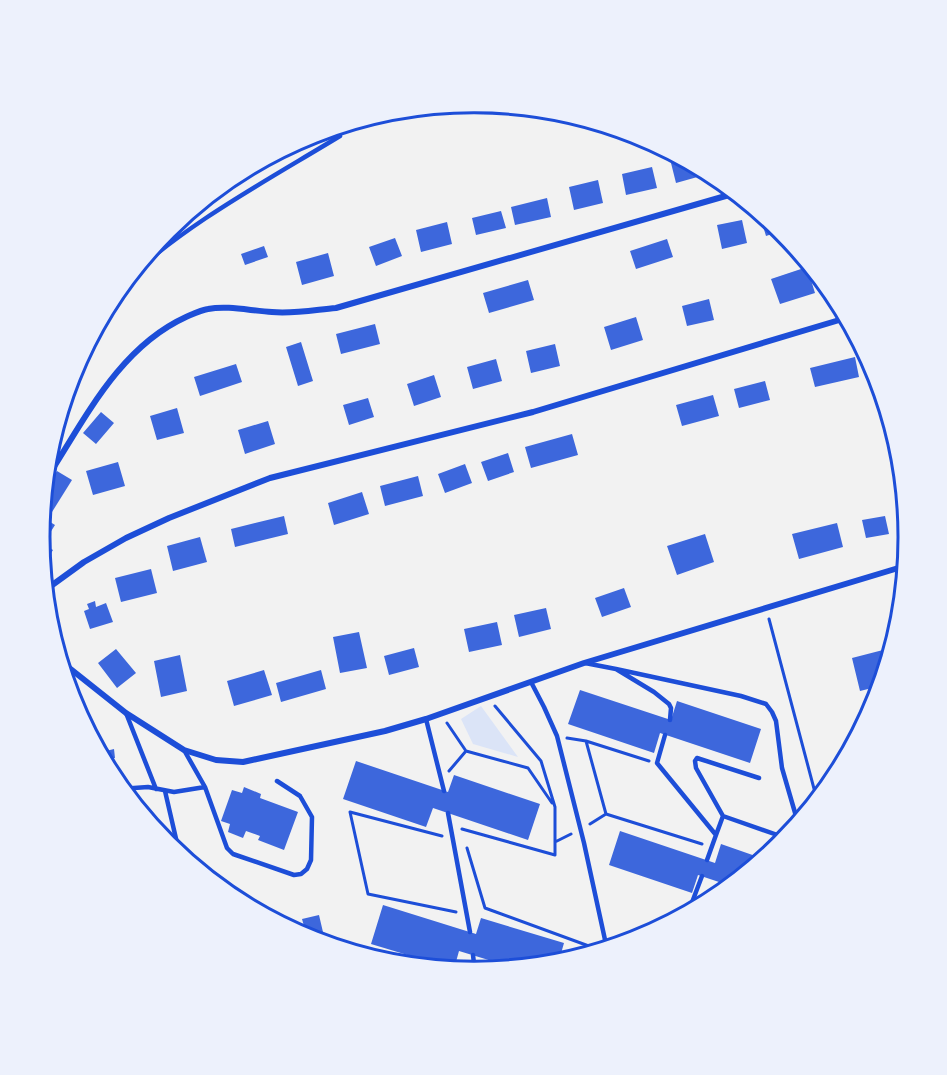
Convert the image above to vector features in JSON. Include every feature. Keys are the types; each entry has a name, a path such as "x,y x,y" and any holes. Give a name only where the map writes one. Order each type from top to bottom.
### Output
{"street":[{"path":"58,460 109,382 140,349 161,330 200,311 220,307 280,313 336,308 725,196"},
{"path":"52,585 84,562 126,538 169,518 270,478 533,412 838,321"},
{"path":"70,669 126,712 184,750 216,760 243,762 385,731 426,719 585,663 897,568"}],"lane":[{"path":"167,245 340,136"},
{"path":"585,663 741,696 766,705 776,721 782,768 795,813"},
{"path":"616,669 666,701 671,708 670,720"},
{"path":"531,682 556,736 584,843 605,940"},
{"path":"126,712 156,789"},
{"path":"426,719 444,791"},
{"path":"665,735 657,763 716,835"},
{"path":"184,750 205,787 227,848 233,854 294,875 301,874 308,869 311,860 312,817 300,795 278,781"},
{"path":"759,778 700,759 695,760 696,768 723,816 776,834"},
{"path":"131,787 181,792 205,787"},
{"path":"165,791 176,839"},
{"path":"448,813 470,932"},
{"path":"707,860 723,816"},
{"path":"693,900 702,876"},
{"path":"473,955 474,962"}],"path":[{"path":"765,607 814,790"},
{"path":"487,696 541,761 555,807 555,855 461,829 485,908 589,945"},
{"path":"441,713 466,751 528,768 555,807"},
{"path":"556,736 586,741 657,763"},
{"path":"586,741 606,814 712,847"},
{"path":"442,779 466,751"},
{"path":"442,836 350,812 368,894 456,912"}],"shaded area":[{"path":"481,706 518,757 473,744 461,719"}],"building":[{"path":"671,163 686,170 697,177 676,183"},
{"path":"652,167 657,188 626,195 622,174"},
{"path":"598,180 603,203 574,210 569,187"},
{"path":"547,198 551,217 515,225 511,207"},
{"path":"501,211 506,228 476,235 472,218"},
{"path":"742,220 747,243 722,249 717,225"},
{"path":"447,222 452,244 421,252 416,230"},
{"path":"395,238 402,256 376,266 369,247"},
{"path":"667,239 673,257 636,269 630,251"},
{"path":"264,246 268,257 245,265 241,254"},
{"path":"328,253 334,276 302,285 296,262"},
{"path":"801,269 811,281 815,293 780,304 771,279"},
{"path":"528,280 534,300 489,313 483,293"},
{"path":"709,299 714,320 687,326 682,306"},
{"path":"636,317 643,340 611,350 604,327"},
{"path":"375,324 380,344 341,354 336,334"},
{"path":"301,342 313,381 298,386 286,347"},
{"path":"555,344 560,366 531,373 526,351"},
{"path":"855,357 859,377 815,387 810,368"},
{"path":"496,359 502,381 473,389 467,367"},
{"path":"236,364 242,382 200,396 194,377"},
{"path":"434,375 441,397 414,406 407,384"},
{"path":"765,381 770,400 739,408 734,389"},
{"path":"713,395 719,416 682,426 676,405"},
{"path":"368,398 374,417 349,425 343,405"},
{"path":"177,408 184,433 157,440 150,416"},
{"path":"101,412 114,423 96,444 83,433"},
{"path":"268,421 275,444 245,454 238,430"},
{"path":"572,434 578,455 531,468 525,447"},
{"path":"508,453 514,472 488,481 481,462"},
{"path":"118,462 125,486 93,495 86,471"},
{"path":"465,464 472,483 445,493 438,474"},
{"path":"57,471 72,480 50,515 50,510 54,476"},
{"path":"418,476 423,496 385,506 380,486"},
{"path":"362,492 369,514 334,525 328,503"},
{"path":"284,516 288,534 235,547 231,529"},
{"path":"885,516 889,534 866,538 862,520"},
{"path":"50,522 55,525 50,533"},
{"path":"837,523 843,547 799,559 792,534"},
{"path":"705,534 714,562 677,575 667,546"},
{"path":"200,537 207,562 173,571 167,546"},
{"path":"151,569 157,593 121,602 115,578"},
{"path":"624,588 631,607 602,617 595,598"},
{"path":"95,601 96,607 106,603 113,622 90,629 84,611 89,609 87,604"},
{"path":"546,608 551,629 519,637 514,615"},
{"path":"497,622 502,645 469,652 464,629"},
{"path":"359,632 367,668 340,673 333,637"},
{"path":"414,648 419,667 389,675 384,656"},
{"path":"116,649 136,673 117,688 98,663"},
{"path":"882,650 869,689 860,691 852,658"},
{"path":"180,655 187,691 161,697 154,661"},
{"path":"264,670 272,695 234,706 227,681"},
{"path":"321,670 326,689 281,702 276,683"},
{"path":"580,690 671,720 677,701 761,729 750,763 660,733 654,753 568,724"},
{"path":"114,749 115,758 112,759 107,751"},
{"path":"356,761 448,792 454,775 540,804 528,840 433,808 426,827 343,799"},
{"path":"244,787 261,794 260,798 298,812 284,850 258,840 260,836 246,831 243,838 228,832 230,824 221,821 232,790 242,793"},
{"path":"620,831 715,863 721,844 754,855 720,882 698,875 692,893 609,865"},
{"path":"383,905 476,934 481,918 564,943 561,952 493,961 459,951 456,961 418,958 371,944"},
{"path":"319,915 323,934 304,926 302,919"}]}
